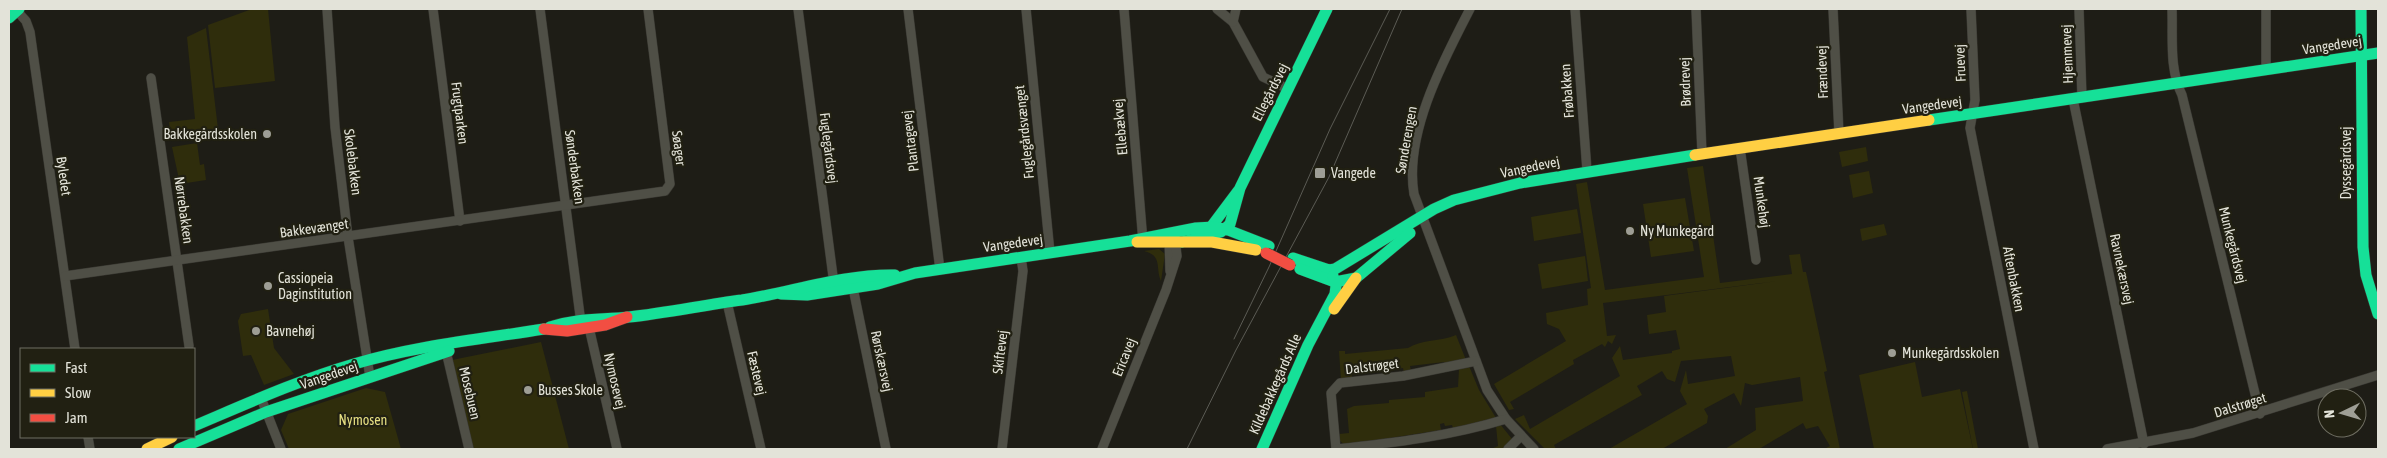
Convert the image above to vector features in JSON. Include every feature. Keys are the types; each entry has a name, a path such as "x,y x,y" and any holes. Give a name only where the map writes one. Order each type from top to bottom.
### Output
{"street":[{"name":"Skolebakken","path":"326,9 331,98 348,236 370,377"},
{"name":"Frugtparken","path":"433,9 460,221"},
{"name":"Sønderbakken","path":"540,9 585,324"},
{"name":"Søager","path":"567,206 665,191 670,184 648,9"},
{"name":"Fuglegårdsvej","path":"798,9 834,286"},
{"name":"Plantagevej","path":"908,9 940,270"},
{"name":"Fuglegårdsvænget","path":"1026,9 1050,253"},
{"name":"Ellebækvej","path":"1124,9 1143,240"},
{"path":"1217,9 1232,22 1263,77 1288,89"},
{"path":"1232,22 1236,9"},
{"name":"Ellegårdsvej","path":"1211,227 1240,188 1327,9"},
{"name":"Sønderengen","path":"1424,219 1414,194 1412,180 1423,111 1444,59 1470,9"},
{"name":"Frøbakken","path":"1575,9 1587,171"},
{"name":"Brødrevej","path":"1696,9 1702,154"},
{"name":"Frændevej","path":"1833,9 1839,134"},
{"name":"Fruevej","path":"1971,115 1975,100 1972,9"},
{"name":"Hjemmevej","path":"2078,98 2079,9"},
{"name":"Munkegårdsvej","path":"2172,9 2176,83 2182,96 2260,414"},
{"path":"2266,9 2266,70"},
{"name":"Dyssegårdsvej","path":"2361,9 2362,247 2366,275 2378,314"},
{"name":"Byledet","path":"15,12 26,21 30,32 75,348"},
{"name":"Vangedevej","path":"1292,263 1329,270 1340,266 1424,219 1490,191 1520,183 1587,171 2378,53"},
{"name":"Nørrebakken","path":"151,78 189,346"},
{"name":"Ravnekærsvej","path":"2078,98 2144,444"},
{"name":"Aftenbakken","path":"1971,115 1970,128 2034,449"},
{"name":"Munkehøj","path":"1740,148 1756,260"},
{"path":"1236,243 1226,229 1227,212 1240,188"},
{"name":"Ellegårdsvej","path":"1226,229 1233,218 1240,188"},
{"name":"Bakkevænget","path":"65,276 177,262 567,206"},
{"path":"1233,218 1237,226 1267,248"},
{"name":"Vangedevej","path":"1175,240 1211,227 1226,229 1340,286 1424,219"},
{"path":"1424,219 1487,390 1520,437 1534,449"},
{"path":"1175,240 1226,229"},
{"path":"1329,270 1340,286 1393,235"},
{"name":"Vangedevej","path":"195,426 261,398 368,360 546,329 565,322 585,324 604,316 627,317 781,294 807,295 834,286 852,283 878,284 901,276 1130,241 1175,240 1236,243 1267,248"},
{"name":"Ericavej","path":"1102,449 1177,256 1175,240"},
{"name":"Skiftevej","path":"1002,449 1023,271 1021,257"},
{"name":"Rørskærsvej","path":"852,283 886,449"},
{"name":"Kildebakkegårds Alle","path":"1262,449 1314,332 1340,286"},
{"name":"Fæstevej","path":"727,302 761,449"},
{"name":"Nymosevej","path":"585,324 617,449"},
{"name":"Vangedevej","path":"179,449 266,412 370,377 445,348"},
{"name":"Mosebuen","path":"445,348 469,449"},
{"name":"Dalstrøget","path":"1476,361 1403,376 1340,383 1331,393 1336,449 1389,443 1480,427 1506,419"},
{"name":"Dalstrøget","path":"2107,449 2144,444 2194,433 2260,414 2378,375"},
{"path":"261,398 281,449"},
{"path":"1508,449 1520,437"},
{"path":"147,449 170,438"}],"green space":[{"path":"252,9 268,9 275,81 215,88 208,25"},
{"path":"206,28 218,129 197,138 171,141 169,122 195,119 187,37"},
{"path":"197,143 200,165 204,164 206,180 180,184 172,147"},
{"path":"1866,147 1868,161 1842,167 1839,152"},
{"path":"1703,166 1720,283 1792,274 1789,255 1800,254 1803,272 1806,272 1827,371 1824,372 1840,449 1824,449 1830,446 1818,426 1806,429 1803,423 1759,449 1725,449 1756,430 1755,408 1803,401 1800,377 1752,385 1745,383 1741,406 1734,393 1704,409 1708,416 1707,423 1662,449 1609,449 1687,404 1680,391 1686,370 1688,384 1735,376 1731,356 1681,361 1675,382 1667,379 1662,371 1637,386 1642,395 1554,445 1556,449 1545,449 1515,419 1524,415 1530,429 1620,376 1612,358 1620,346 1623,360 1672,353 1672,351 1680,349 1676,330 1649,334 1647,315 1666,312 1664,296 1793,279 1603,303 1607,336 1616,335 1612,344 1608,341 1605,347 1602,344 1573,360 1574,364 1510,402 1514,409 1509,410 1494,384 1566,341 1559,329 1547,324 1546,313 1588,305 1587,289 1591,288 1576,184 1587,182 1605,290 1704,277 1687,168"},
{"path":"1869,171 1873,193 1853,198 1849,175"},
{"path":"1685,198 1694,251 1651,257 1643,204"},
{"path":"1577,209 1581,233 1534,241 1531,217"},
{"path":"1884,224 1887,235 1862,241 1860,229"},
{"path":"1159,249 1165,254 1161,281 1156,259 1150,253 1144,251"},
{"path":"1585,256 1588,281 1542,289 1538,264"},
{"path":"268,309 274,348 294,374 264,385 251,355 243,356 238,321 241,314"},
{"path":"1456,335 1466,360 1445,365 1444,362 1410,366 1411,371 1404,373 1403,368 1352,375 1352,379 1341,380 1339,351 1345,351 1345,354 1408,348 1419,343"},
{"path":"541,342 569,449 472,449 452,360"},
{"path":"1915,362 1922,397 1960,389 1973,449 1874,449 1859,375"},
{"path":"1469,366 1479,390 1496,418 1453,428 1452,425 1445,426 1444,423 1440,424 1441,430 1345,445 1340,441 1339,434 1349,433 1347,409 1354,406 1389,403 1389,400 1425,397 1425,392 1458,387 1459,369"},
{"name":"Nymosen","path":"366,388 385,392 401,449 289,449 281,430 288,414"},
{"path":"1967,391 1978,449 1973,449 1962,392"},
{"path":"1500,424 1512,439 1504,449 1491,449 1498,446 1496,426"}],"tram line":[{"path":"1234,339 1269,267 1330,129 1390,9"},
{"path":"1187,449 1236,350 1329,177 1402,9"}],"traffic: fast":[{"path":"9,18 19,9"},
{"path":"1182,242 1221,232 1230,224 1240,188 1327,9"},
{"path":"2361,9 2363,247 2366,275 2378,314"},
{"path":"1929,120 2378,53"},
{"path":"1293,258 1329,270 1335,269 1434,209 1454,200 1520,183 1695,155"},
{"path":"1211,227 1238,191"},
{"path":"781,294 807,295 878,284 915,273 1130,241 1196,228 1214,227 1228,230 1269,246"},
{"path":"1300,269 1335,282 1356,278 1410,233"},
{"path":"550,327 579,321 643,315 761,297 856,277 895,275"},
{"path":"1262,449 1308,345 1335,294 1336,286 1333,276"},
{"path":"195,426 293,385 354,364 424,348 544,329"},
{"path":"179,449 266,412 449,351"}],"traffic: slow":[{"path":"1695,155 1929,120"},
{"path":"1137,242 1212,242 1256,250"},
{"path":"1334,309 1356,278"},
{"path":"147,449 170,438"}],"traffic: jam":[{"path":"1266,253 1290,265"},
{"path":"544,329 567,331 605,325 627,317"}],"place":[{"name":"Bakkegårdsskolen","path":"267,134"},
{"name":"Vangede","path":"1320,173"},
{"name":"Ny Munkegård","path":"1630,231"},
{"name":"Cassiopeia Daginstitution","path":"268,286"},
{"name":"Bavnehøj","path":"256,331"},
{"name":"Munkegårdsskolen","path":"1892,353"},
{"name":"Busses Skole","path":"528,390"}]}
